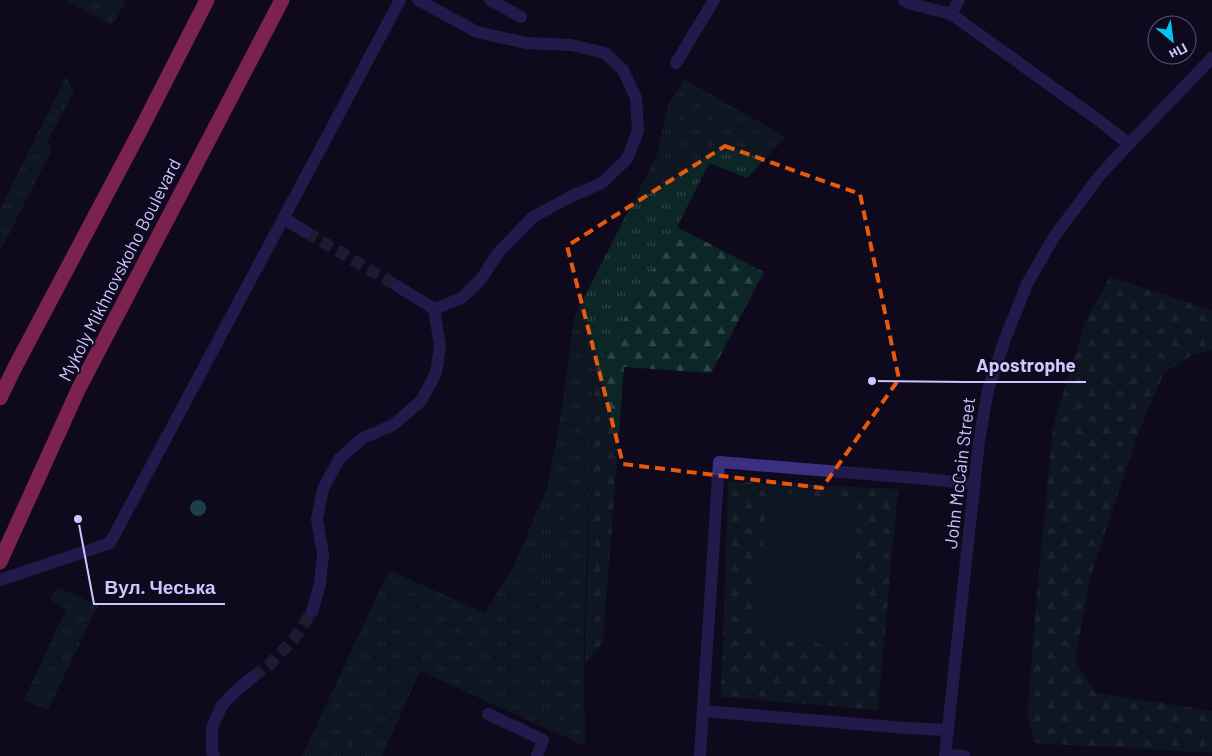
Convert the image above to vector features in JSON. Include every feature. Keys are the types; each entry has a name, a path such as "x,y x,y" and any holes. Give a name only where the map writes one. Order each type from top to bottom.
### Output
{"highway":[{"path":"0,398 207,0"},
{"name":"Mykoly Mikhnovskoho Boulevard","path":"0,562 79,388 282,0"}],"street":[{"path":"0,580 110,543 400,0"},
{"path":"418,0 477,32 526,44 571,45 604,53 623,70 636,98 638,130 627,159 602,183 532,217 498,253 482,278 462,298 434,309"},
{"path":"490,0 521,17"},
{"path":"676,63 714,0"},
{"path":"904,0 908,3 951,14 1097,118 1129,144"},
{"path":"951,14 959,0"},
{"name":"John McCain Street","path":"945,756 980,441 988,390 1005,339 1027,284 1054,237 1094,182 1212,58"},
{"path":"283,218 306,232"},
{"path":"312,612 320,584 323,555 317,519 323,489 339,460 351,448 363,438 393,425 421,401 436,373 440,346 434,309 397,286"},
{"path":"700,756 719,462 974,484"},
{"path":"214,756 212,752 212,728 222,705 253,677"},
{"path":"703,711 947,730"},
{"path":"488,714 543,740 537,756"},
{"path":"945,756 964,756"}],"highlighted area":[{"path":"725,146 860,194 899,379 822,488 623,464 567,246"}],"green space":[{"path":"64,0 127,0 112,25"},
{"path":"66,77 74,91 47,143 52,150 0,251 0,209"},
{"path":"684,79 786,137 747,178 709,163 677,227 593,374 584,641 585,746 420,671 382,756 302,756 389,570 485,613 514,565 548,486 563,399 574,317 656,157 668,105"},
{"path":"677,227 764,272 711,373 624,367 603,643 585,664 593,374"},
{"path":"1110,277 1212,310 1212,351 1196,353 1164,373 1139,431 1090,578 1075,661 1097,693 1212,711 1212,753 1034,743 1027,714 1053,427 1085,322"},
{"path":"728,481 898,489 878,710 721,697"},
{"path":"767,492 858,500 845,646 754,638"},
{"path":"57,587 98,605 48,710 24,700 66,609 50,600"}],"tunnel":[{"path":"306,232 397,286"},
{"path":"253,677 269,665 293,640 312,612"}],"place":[{"name":"Apostrophe","path":"872,381"},
{"name":"Вул. Чеська","path":"78,519"}]}
